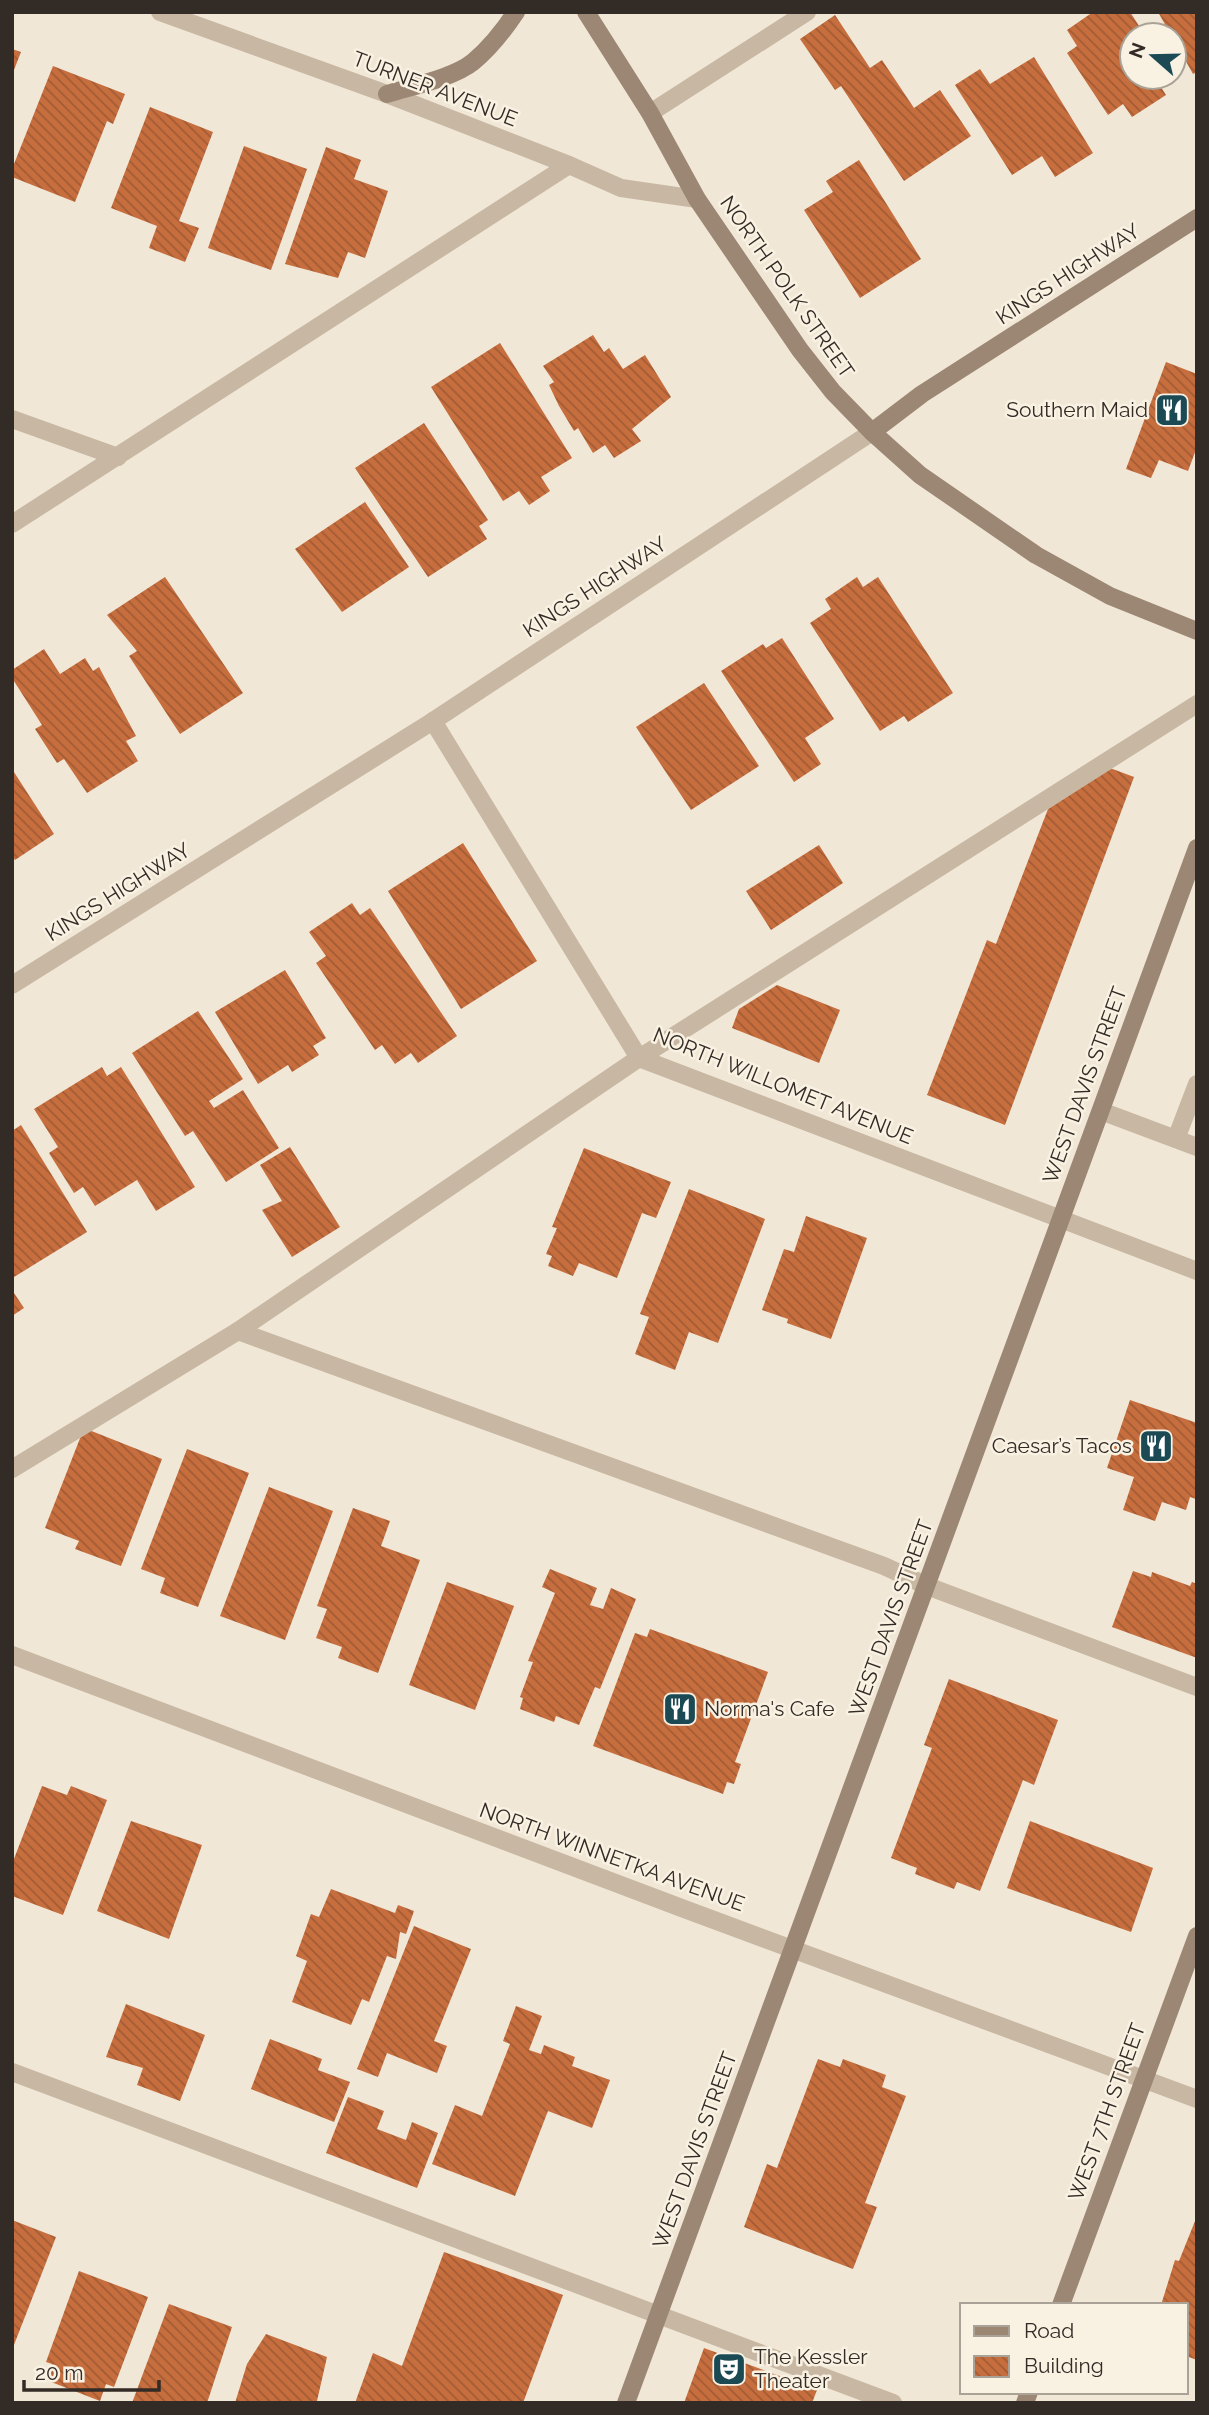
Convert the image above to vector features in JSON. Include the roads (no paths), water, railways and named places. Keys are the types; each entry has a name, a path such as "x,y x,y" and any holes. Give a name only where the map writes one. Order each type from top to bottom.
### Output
{"main road":[{"path":"387,94 448,75 472,63 503,31 516,12"},
{"name":"NORTH POLK STREET","path":"586,12 650,113 697,199 800,350 833,392 872,432 920,475 1036,555 1110,596 1197,631"},
{"name":"KINGS HIGHWAY","path":"872,432 922,394 1197,218"},
{"name":"WEST DAVIS STREET","path":"626,2403 1197,848"},
{"name":"WEST 7TH STREET","path":"1062,2303 1197,1936"}],"street":[{"name":"TURNER AVENUE","path":"160,12 387,94 621,188 697,199"},
{"path":"650,113 807,12"},
{"path":"12,524 569,165"},
{"path":"12,419 118,457"},
{"name":"KINGS HIGHWAY","path":"12,985 433,721 872,432"},
{"path":"12,1469 238,1331 639,1058 1197,704"},
{"name":"NORTH WILLOMET AVENUE","path":"433,721 639,1058 1197,1270"},
{"path":"1176,1139 1197,1084"},
{"path":"1101,1111 1197,1147"},
{"path":"238,1331 884,1566 927,1586 1197,1687"},
{"name":"NORTH WINNETKA AVENUE","path":"12,1655 1197,2099"},
{"path":"12,2072 893,2403"}],"place":[{"name":"Southern Maid","path":"1172,410"},
{"name":"Caesar’s Tacos","path":"1156,1446"},
{"name":"Norma's Cafe","path":"680,1709"},
{"name":"The Kessler Theater","path":"729,2369"}]}
